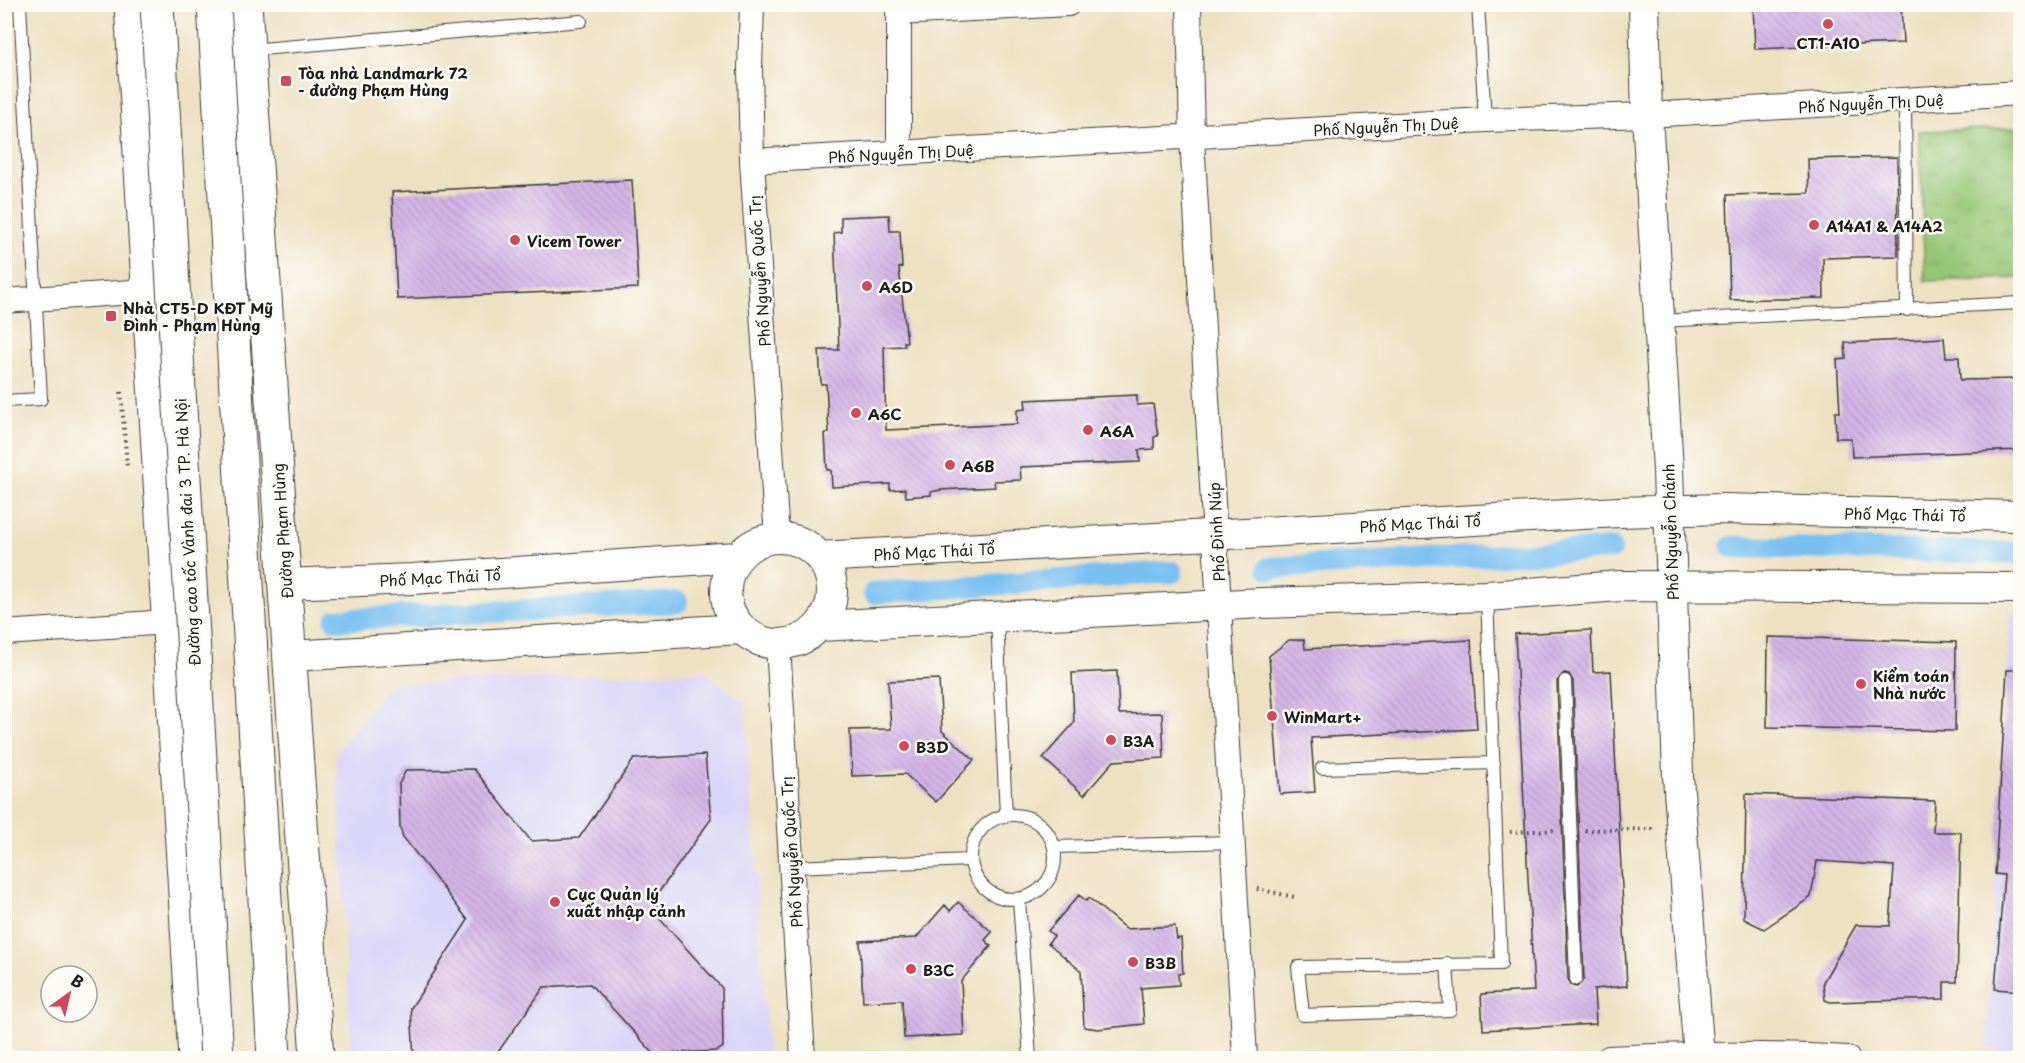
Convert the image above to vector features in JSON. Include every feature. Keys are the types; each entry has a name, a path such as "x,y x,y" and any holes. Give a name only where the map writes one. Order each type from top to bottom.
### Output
{"main road":[{"path":"131,4 195,1059"},
{"name":"Đường cao tốc Vành đai 3 TP. Hà Nội","path":"157,4 217,1059"},
{"path":"214,4 274,1059"},
{"name":"Đường Phạm Hùng","path":"245,4 317,1059"}],"street":[{"name":"Phố Nguyễn Quốc Trị","path":"752,4 750,68 752,161 777,538"},
{"path":"899,153 899,9 1068,4"},
{"name":"Phố Đinh Núp","path":"1189,4 1192,138 1245,1059"},
{"name":"Phố Nguyễn Chánh","path":"1644,4 1647,115 1670,511 1678,777 1698,1056"},
{"name":"Phố Nguyễn Thị Duệ","path":"752,161 1485,120 1647,115 2020,93"},
{"path":"4,301 147,291"},
{"name":"Phố Mạc Thái Tổ","path":"819,557 1723,509 2020,516"},
{"path":"777,538 795,540 811,548 819,557 830,575 833,591 831,606 819,626 801,641 778,645 760,642 741,629 730,613 726,594 728,574 737,557 756,544 777,538"},
{"name":"Phố Mạc Thái Tổ","path":"285,584 412,579 737,557"},
{"path":"819,626 1220,605 1487,596 1620,586 2020,588"},
{"path":"4,633 168,622"},
{"path":"290,656 741,629"},
{"name":"Phố Nguyễn Quốc Trị","path":"778,645 803,1059"},
{"path":"1609,1059 1767,1053 1846,1059"}],"lane":[{"path":"4,401 41,399 20,4"},
{"path":"1478,4 1485,120"},
{"path":"249,50 581,21"},
{"path":"1905,101 1907,310"},
{"path":"1659,321 2020,303"},
{"path":"1447,963 1450,1010 1303,1015 1299,967 1447,963 1501,964 1487,596"},
{"path":"997,616 1006,816"},
{"path":"1565,681 1576,979"},
{"path":"1322,768 1494,763"},
{"path":"1006,816 1022,816 1036,822 1047,833 1054,847 1055,864 1049,881 1036,893 1019,899 1009,899 991,892 977,878 971,860 976,837 984,827 1006,816"},
{"path":"1054,847 1233,842"},
{"path":"792,867 971,860"},
{"path":"1019,899 1030,1059"}],"path":[{"path":"121,392 127,466"},
{"path":"1256,889 1295,897"}],"shaded area":[{"path":"2010,610 2020,610 2020,1051 1986,1049"},
{"path":"705,671 745,703 768,1058 351,1058 336,752 390,684"}],"green space":[{"path":"2017,128 2020,278 1925,281 1919,131"}],"building":[{"name":"CT1-A10","path":"1753,4 1901,4 1903,43 1755,49"},
{"name":"A14A1 & A14A2","path":"1897,157 1898,256 1823,258 1824,298 1730,300 1727,195 1809,193 1808,159"},
{"name":"Vicem Tower","path":"632,180 638,288 397,299 392,192"},
{"path":"889,215 890,231 900,231 902,267 899,268 907,342 904,342 905,346 884,347 886,430 1017,424 1017,410 1026,409 1025,400 1137,395 1137,405 1153,404 1158,436 1154,437 1154,449 1139,450 1140,462 1020,467 1021,480 994,481 995,487 940,490 931,492 931,495 906,497 905,489 890,490 890,484 832,487 831,470 827,470 825,433 829,433 826,384 821,384 819,350 839,350 834,233 841,232 841,217"},
{"path":"1944,338 1946,357 1959,357 1960,380 2020,379 2020,450 1852,457 1851,438 1836,438 1835,412 1840,412 1837,360 1846,359 1845,343"},
{"path":"1591,630 1593,672 1611,671 1627,986 1594,989 1596,1024 1483,1030 1481,994 1534,991 1515,634","holes":["1564,673 1569,674 1573,681 1584,979 1577,987 1572,986 1568,979 1557,681"]},
{"name":"Kiểm toán Nhà nước","path":"1768,637 1956,642 1955,731 1767,727"},
{"path":"1289,640 1304,640 1305,649 1471,640 1477,729 1311,738 1315,792 1280,794 1269,656"},
{"path":"2007,670 2020,670 2020,991 1995,989 2004,875 1995,874"},
{"name":"B3A","path":"1117,671 1119,714 1162,713 1164,758 1114,761 1084,795 1043,758 1074,723 1072,673"},
{"name":"B3D","path":"939,679 942,731 974,760 936,802 905,774 852,776 850,730 891,729 888,681"},
{"name":"Cục Quản lý xuất nhập cảnh","path":"705,755 711,819 656,896 658,917 722,988 723,1047 717,1051 654,1054 590,984 544,987 493,1059 414,1059 411,1008 468,920 403,837 400,827 399,784 406,770 474,769 531,841 579,838 634,759"},
{"path":"1746,794 1935,801 1933,832 1961,832 1957,982 1944,982 1944,999 1830,1002 1825,1000 1823,982 1856,925 1890,926 1894,866 1817,861 1811,897 1764,929 1744,919"},
{"name":"B3B","path":"1079,895 1086,901 1089,898 1126,929 1175,926 1177,939 1181,938 1183,973 1178,974 1179,985 1141,988 1144,1024 1098,1029 1084,1027 1081,971 1048,943 1054,936 1048,931"},
{"name":"B3C","path":"958,902 992,932 985,940 991,946 961,981 964,1035 904,1038 902,1000 863,1002 860,941 916,938 945,905 950,911"}],"waterway":[{"path":"1732,547 2020,553"},
{"path":"1269,568 1611,549"},
{"path":"874,593 1172,572"},
{"path":"336,620 677,602"}],"place":[{"name":"CT1-A10","path":"1828,24"},
{"name":"Tòa nhà Landmark 72 - đường Phạm Hùng","path":"286,81"},
{"name":"A14A1 & A14A2","path":"1814,225"},
{"name":"Vicem Tower","path":"515,240"},
{"name":"A6D","path":"867,286"},
{"name":"Nhà CT5-D KĐT Mỹ Đình - Phạm Hùng","path":"111,316"},
{"name":"A6C","path":"856,413"},
{"name":"A6A","path":"1088,430"},
{"name":"A6B","path":"950,465"},
{"name":"Kiểm toán Nhà nước","path":"1861,684"},
{"name":"WinMart+","path":"1272,716"},
{"name":"B3A","path":"1111,740"},
{"name":"B3D","path":"904,746"},
{"name":"Cục Quản lý xuất nhập cảnh","path":"555,902"},
{"name":"B3B","path":"1133,962"},
{"name":"B3C","path":"911,969"}]}
